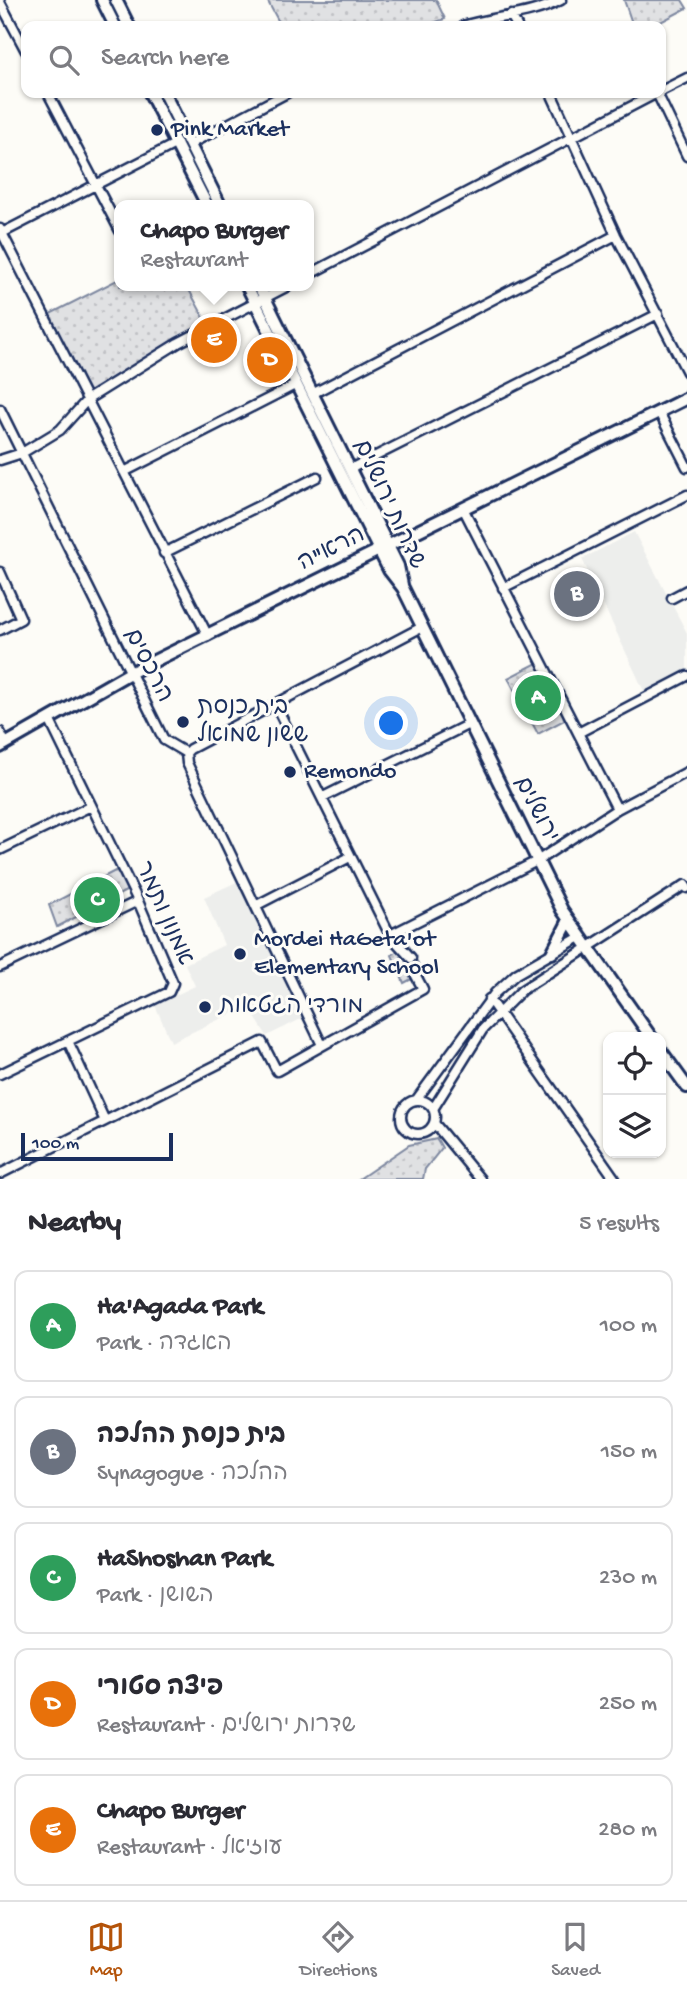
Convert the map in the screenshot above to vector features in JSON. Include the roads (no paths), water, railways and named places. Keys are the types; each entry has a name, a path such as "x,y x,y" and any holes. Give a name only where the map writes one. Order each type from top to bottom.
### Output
{"street":[{"path":"102,0 112,21"},
{"path":"116,0 126,21"},
{"path":"485,21 542,10 561,0"},
{"path":"0,2 21,42"},
{"path":"512,15 515,21"},
{"path":"666,88 687,78"},
{"path":"51,98 114,219"},
{"path":"153,98 205,200"},
{"path":"167,98 218,200"},
{"path":"190,144 277,98"},
{"path":"554,98 617,234 687,372"},
{"path":"314,272 646,98"},
{"path":"661,98 687,156"},
{"path":"177,143 1,231 208,636"},
{"path":"312,394 617,234"},
{"name":"שדרות ירושלים","path":"252,291 260,300 312,394 350,469 384,548"},
{"name":"שדרות ירושלים","path":"259,291 260,300 295,385 384,548 398,566 403,588"},
{"path":"0,460 22,453 60,430 88,399 178,343 278,291"},
{"path":"350,469 658,314"},
{"path":"124,472 295,385"},
{"name":"הרא\"ה","path":"3,746 128,674 687,398"},
{"name":"הרכסים","path":"0,409 128,674 164,740 186,753"},
{"path":"659,412 687,467"},
{"path":"164,553 317,477"},
{"path":"503,588 687,495"},
{"path":"463,508 617,809"},
{"path":"0,572 21,619 0,630"},
{"name":"ירושלים","path":"403,588 537,861 569,920 647,1032"},
{"path":"672,598 687,590"},
{"path":"322,1045 187,763 186,753 422,627"},
{"path":"578,733 687,676"},
{"path":"275,704 390,935 411,958"},
{"name":"אמנון ותמר","path":"0,1074 171,989 173,977 50,721"},
{"path":"323,797 469,724"},
{"path":"0,732 3,746"},
{"path":"390,935 537,861 617,809 687,772"},
{"path":"0,850 91,806"},
{"path":"257,905 350,857"},
{"path":"480,1179 434,1123 433,1109 483,1029 522,990 685,885 687,888"},
{"path":"0,967 138,901"},
{"path":"552,953 569,920"},
{"path":"434,1123 421,1134 405,1129 400,1119 402,1109 417,1099 489,999 516,974 580,937"},
{"path":"0,1174 262,1042 277,1071 423,989 414,972"},
{"path":"489,999 615,1179"},
{"path":"68,1041 105,1121"},
{"path":"666,1058 687,1087"},
{"path":"417,1099 426,1101 433,1109"}],"place":[{"name":"Pink Market","path":"157,130"},
{"name":"Chapo Burger","path":"214,340"},
{"name":"פיצה סטורי","path":"270,360"},
{"name":"בית כנסת ההלכה","path":"577,594"},
{"name":"Ha'Agada Park","path":"538,698"},
{"name":"בית כנסת ששון שמואל","path":"183,722"},
{"name":"Remondo","path":"290,772"},
{"name":"HaShoshan Park","path":"97,900"},
{"name":"Mordei HaGeta'ot Elementary School","path":"240,954"},
{"name":"מורדי הגטאות","path":"205,1007"}]}
